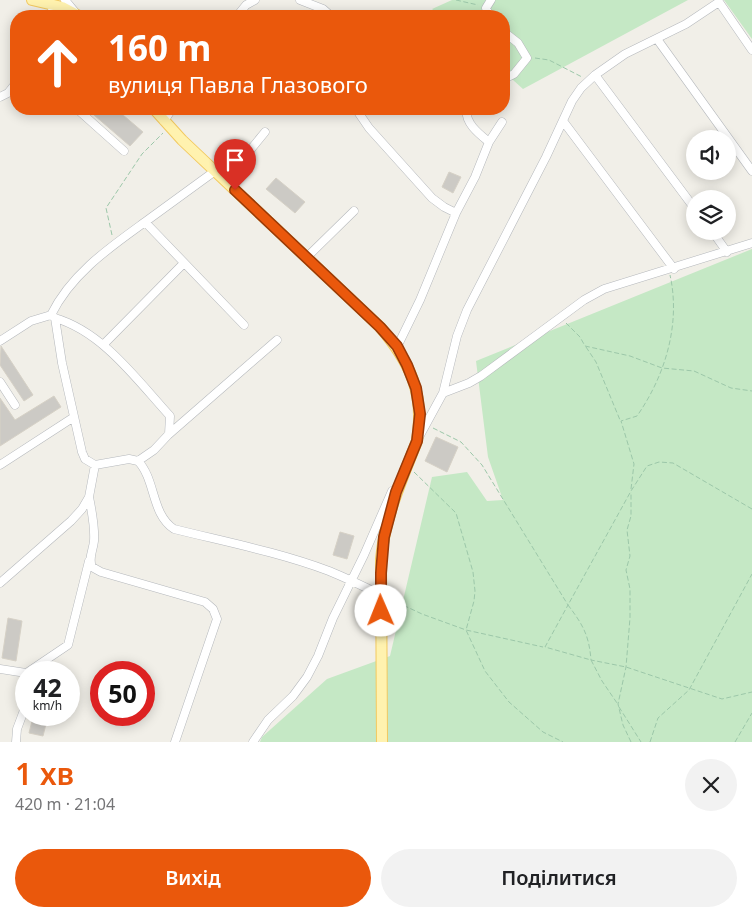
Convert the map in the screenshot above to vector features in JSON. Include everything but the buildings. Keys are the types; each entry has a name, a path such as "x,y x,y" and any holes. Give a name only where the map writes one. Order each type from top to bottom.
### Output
{"main road":[{"path":"32,0 67,10"},
{"path":"159,115 397,346 416,388 422,427 396,492 384,537 381,595 382,742"}],"street":[{"path":"65,0 73,10"},
{"path":"242,10 246,5 256,0"},
{"path":"300,0 324,10"},
{"path":"486,8 490,0"},
{"path":"422,427 443,393 457,336 467,310 546,157 562,121 581,88 592,77 625,54 686,24 719,2 752,50"},
{"path":"52,10 54,5"},
{"path":"510,37 518,43 527,58 514,74 510,76"},
{"path":"657,39 752,171"},
{"path":"592,77 686,197"},
{"path":"84,115 124,151"},
{"path":"167,124 170,115"},
{"path":"360,115 369,128 432,198 456,213"},
{"path":"467,115 469,122 489,142"},
{"path":"562,121 671,269"},
{"path":"397,346 420,300 456,213 476,177 489,142 502,122"},
{"path":"225,181 265,132"},
{"path":"215,171 114,244 66,288 53,316 82,452 85,459 95,465 128,459 138,462 162,518 166,524 174,529 259,549 312,565 351,580 381,595"},
{"path":"307,257 354,211"},
{"path":"145,222 244,325"},
{"path":"718,240 727,252"},
{"path":"443,393 482,376 560,317 604,289 752,243"},
{"path":"103,345 184,263"},
{"path":"0,341 31,321 53,316 71,323 103,345 170,416 168,435"},
{"path":"138,462 278,340"},
{"path":"0,382 15,405"},
{"path":"0,465 74,417"},
{"path":"0,582 71,521 82,509 89,497 95,465"},
{"path":"252,742 268,720 293,696 307,677 392,491"},
{"path":"45,661 68,645 94,543 94,520 89,497"},
{"path":"89,561 92,567 101,572 205,602 213,609 218,619 175,742"},
{"path":"0,669 15,671"},
{"path":"16,742 19,726"}],"path":[{"path":"456,0 486,8"},
{"path":"527,58 549,60 592,77"},
{"path":"114,244 106,208 142,154 167,124"},
{"path":"620,421 638,416 662,368 668,349 675,304 671,269"},
{"path":"560,317 580,337 596,362 620,421 634,464 631,516 627,530 630,556 626,570 630,590 630,618 626,667 618,704 623,725 631,742"},
{"path":"586,346 630,356 662,368 694,371 731,388 752,391"},
{"path":"422,427 461,442 482,465 568,606 586,631 591,660 640,742"},
{"path":"545,647 631,491 647,466 660,462 673,463 752,509"},
{"path":"408,464 456,513 471,564 475,591 466,630 485,671 510,702 543,732 563,742"},
{"path":"650,742 658,718 689,690 752,574"},
{"path":"381,595 422,614 466,630 626,667 689,690 722,699 752,692"},
{"path":"735,742 752,713"}],"green space":[{"path":"452,0 688,0 523,89 510,77 510,10 432,9"},
{"path":"724,0 752,0 752,39"},
{"path":"752,249 752,742 260,742 262,737 327,679 390,656 432,477 467,472 487,501 503,500 488,457 476,361"}],"route":[{"path":"235,190 380,327 397,346 412,376 420,414 419,429 417,441 396,492 382,546 381,611"}]}
